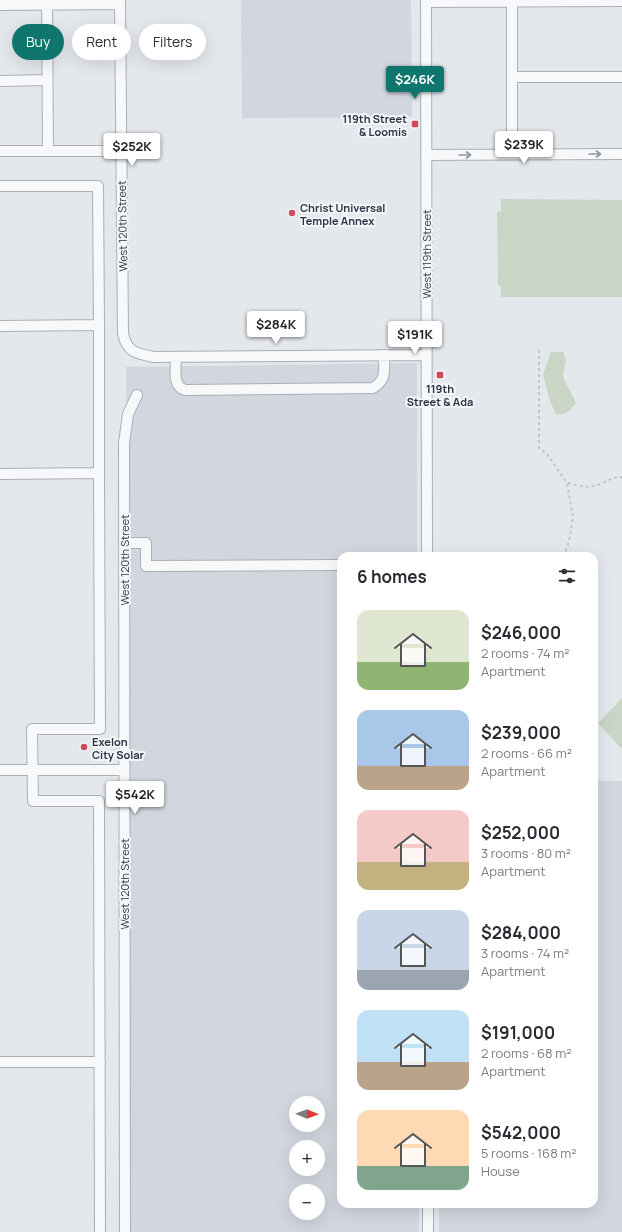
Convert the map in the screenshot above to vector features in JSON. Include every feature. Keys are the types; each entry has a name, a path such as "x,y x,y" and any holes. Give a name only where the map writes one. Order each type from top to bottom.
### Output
{"street":[{"path":"426,1 622,1"},
{"name":"West 119th Street","path":"426,1 427,552"},
{"path":"512,1 512,154"},
{"path":"0,5 47,2 120,2"},
{"path":"47,2 48,151"},
{"name":"West 120th Street","path":"120,2 123,333 125,342 129,348 136,352 154,357 176,357"},
{"path":"512,77 622,76"},
{"path":"0,81 48,80"},
{"path":"0,151 121,151"},
{"path":"426,155 622,154"},
{"path":"0,186 98,186 100,729 32,729 32,801 99,801 100,1232"},
{"path":"0,326 99,325"},
{"path":"384,356 384,377 382,382 373,388 185,390 179,388 176,384 176,357 426,355"},
{"name":"West 120th Street","path":"125,1232 124,443 128,414 137,395"},
{"path":"0,474 99,473"},
{"path":"124,543 146,544 146,566 337,565"},
{"path":"0,770 124,770"},
{"path":"0,1062 100,1062"},
{"path":"428,1208 428,1232"}],"path":[{"path":"539,350 539,448 547,454 567,483 573,517 570,542 566,552"},
{"path":"567,483 581,487 590,487 599,485 612,478 622,478"}],"shaded area":[{"path":"241,0 411,0 412,117 242,118"},
{"path":"417,363 417,552 337,552 337,1208 419,1208 419,1232 127,1232 126,367"},
{"path":"598,781 622,781 622,1232 439,1232 439,1208 598,1208"}],"green space":[{"path":"501,199 622,200 622,297 501,297 501,286 498,286 497,212 501,211"},
{"path":"551,352 563,352 566,359 563,377 576,403 568,412 562,414 556,414 550,401 543,374"},
{"path":"622,698 622,749 598,723"}],"place":[{"name":"119th Street & Loomis","path":"415,124"},
{"name":"Christ Universal Temple Annex","path":"292,213"},
{"name":"119th Street & Ada","path":"440,375"},
{"name":"Exelon City Solar","path":"84,747"}]}
